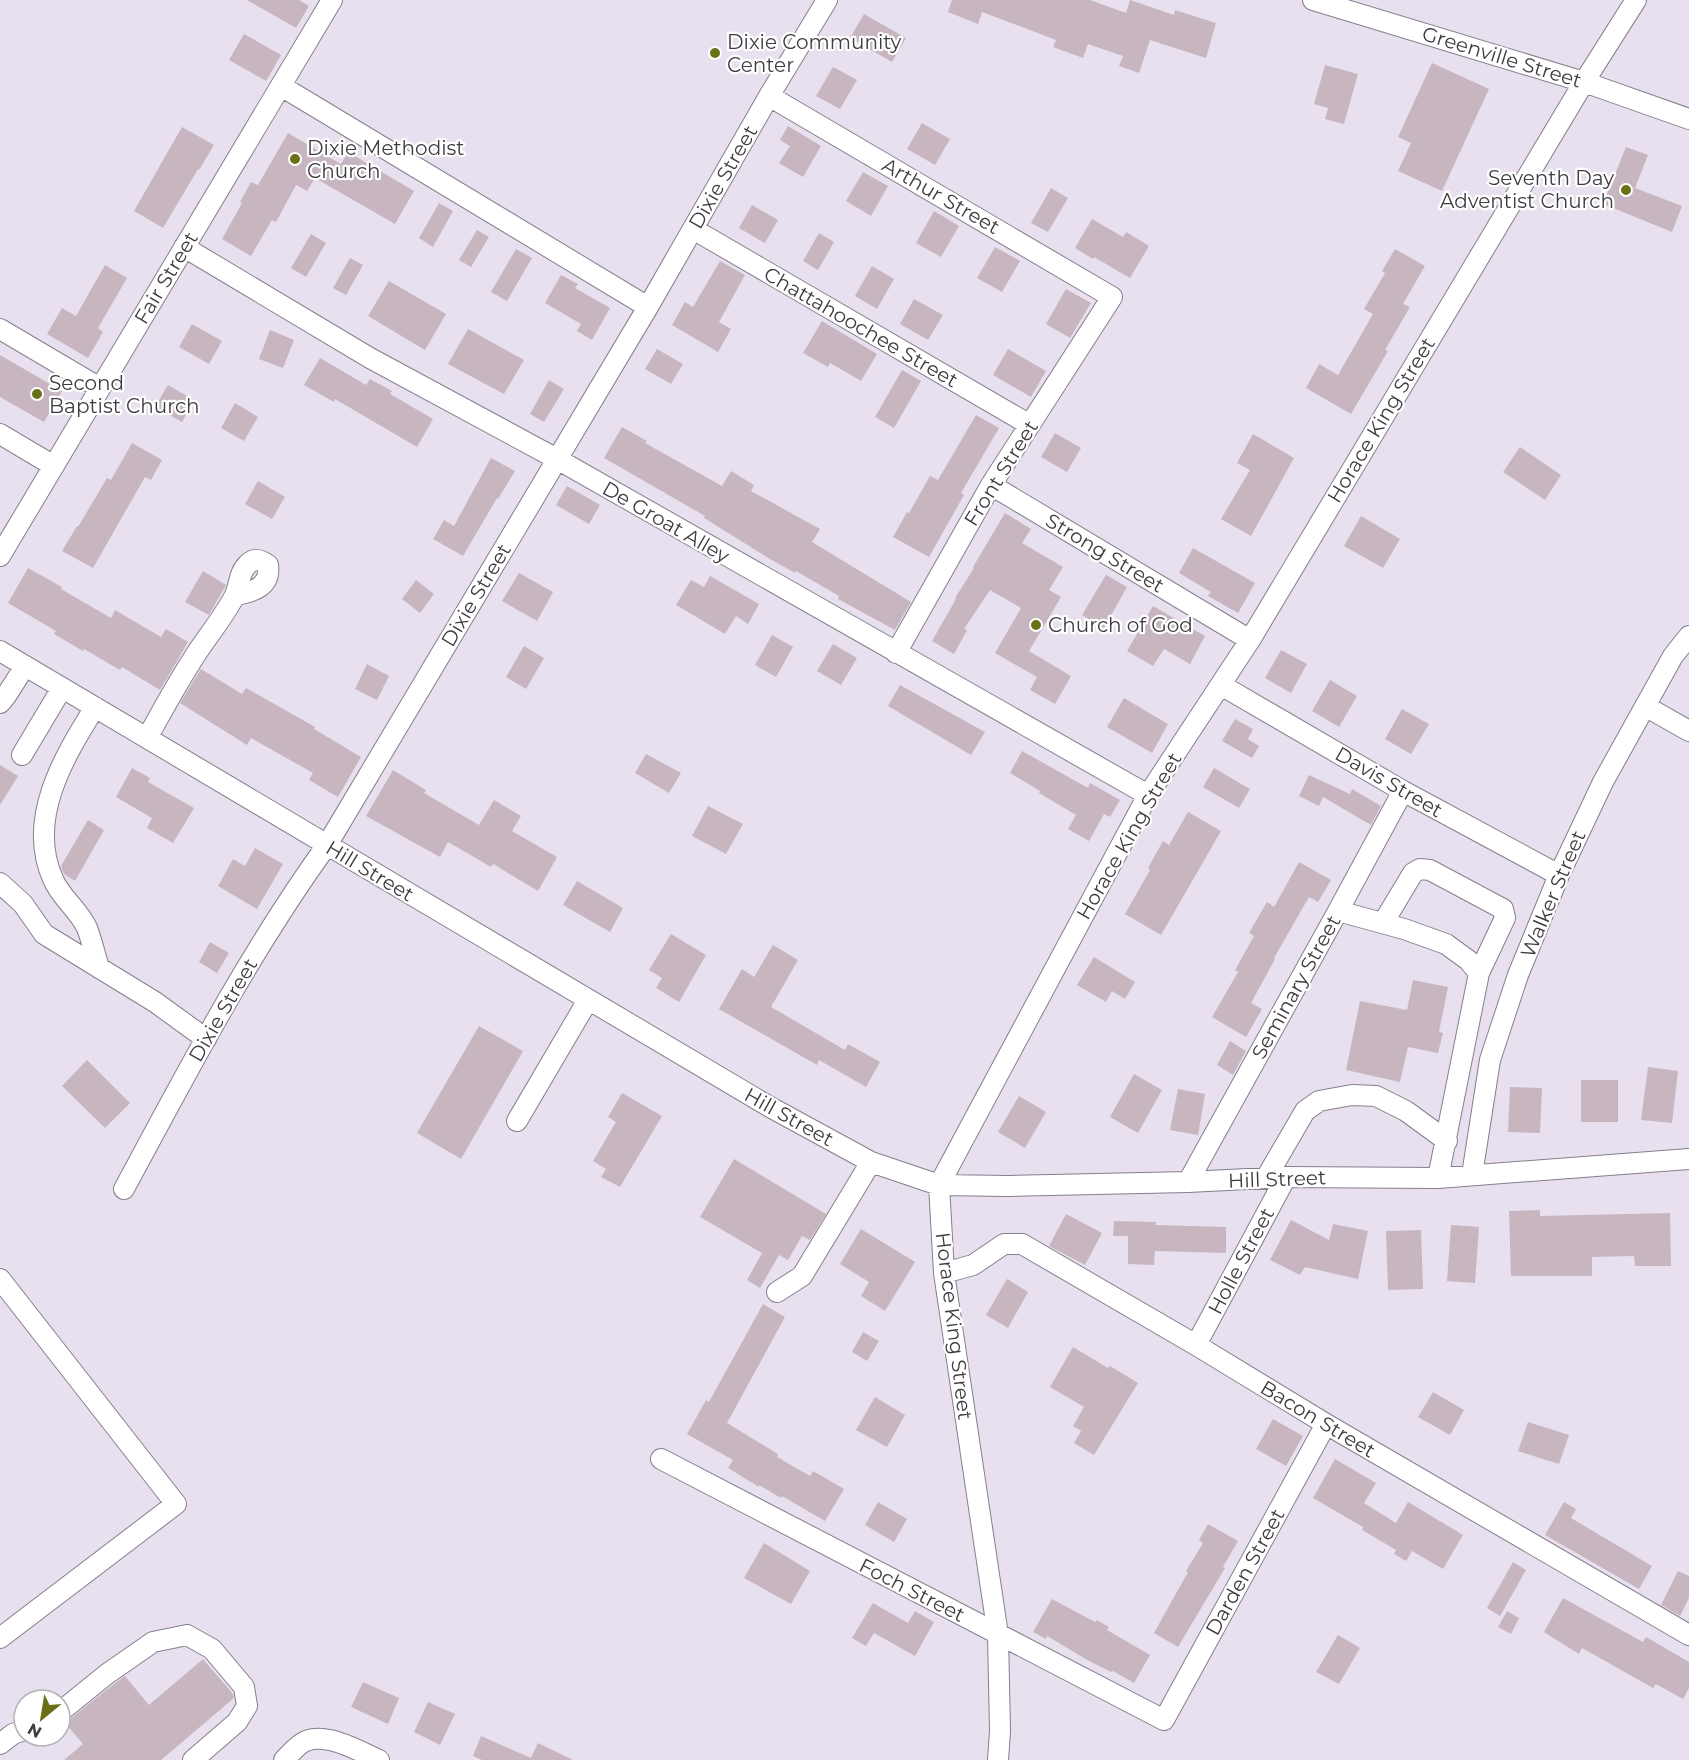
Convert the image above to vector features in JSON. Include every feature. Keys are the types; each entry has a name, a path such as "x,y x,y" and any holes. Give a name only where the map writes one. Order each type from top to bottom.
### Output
{"street":[{"name":"Fair Street","path":"0,556 332,0"},
{"name":"Dixie Street","path":"124,1189 206,1039 295,889 327,845 648,308 769,96 827,0"},
{"name":"Greenville Street","path":"1313,0 1584,82 1689,119"},
{"name":"Horace King Street","path":"998,1760 1000,1731 998,1635 944,1273 939,1185 1148,795 1250,640 1584,82 1636,0"},
{"path":"281,86 648,308"},
{"name":"Arthur Street","path":"769,96 1112,297"},
{"name":"Chattahoochee Street","path":"693,229 1030,425"},
{"name":"De Groat Alley","path":"184,247 370,358 557,459 1148,795"},
{"name":"Front Street","path":"896,653 991,485 1112,297"},
{"path":"0,329 100,388"},
{"path":"0,434 54,466"},
{"name":"Strong Street","path":"991,485 1250,640"},
{"path":"147,738 192,660 236,595"},
{"name":"Walker Street","path":"1472,1175 1490,1060 1518,975 1558,875 1603,782 1673,656 1689,636"},
{"name":"Hill Street","path":"0,651 770,1107 871,1162 939,1185 1008,1186 1276,1178 1438,1178 1689,1159"},
{"path":"0,704 25,666"},
{"name":"Davis Street","path":"1221,685 1403,791 1558,875"},
{"path":"22,755 62,688"},
{"path":"1645,706 1689,731"},
{"path":"95,707 74,740 56,778 44,820 44,852 53,881 86,927 99,968"},
{"name":"Seminary Street","path":"1188,1182 1403,791"},
{"path":"1383,923 1413,873 1420,869 1430,870 1503,909 1505,918 1479,973 1438,1178"},
{"path":"0,883 22,904 44,934 156,1002 206,1039"},
{"path":"1338,911 1404,929 1446,944 1468,960 1479,973"},
{"path":"516,1121 588,1000"},
{"name":"Holle Street","path":"1196,1345 1276,1178 1305,1111 1319,1101 1352,1095 1376,1096 1406,1111 1447,1142"},
{"path":"777,1292 802,1276 871,1162"},
{"name":"Bacon Street","path":"944,1273 973,1265 1004,1244 1022,1244 1689,1635"},
{"path":"0,1279 176,1504 0,1638"},
{"name":"Darden Street","path":"1164,1720 1326,1424"},
{"name":"Foch Street","path":"661,1459 1164,1720"},
{"path":"72,1702 153,1642 187,1635 212,1649 244,1687 247,1706 237,1722 196,1759"},
{"path":"0,1744 12,1735"},
{"path":"285,1760 306,1740 321,1739 340,1742 380,1760"}],"building":[{"path":"247,0 299,0 309,6 296,28"},
{"path":"952,0 1090,0 1126,13 1130,0 1174,15 1175,10 1216,23 1206,58 1150,40 1139,73 1119,66 1123,56 1088,44 1083,58 1053,47 1056,40 982,12 978,24 948,12"},
{"path":"864,14 906,38 892,62 850,38"},
{"path":"244,34 281,55 266,81 229,60"},
{"path":"1432,63 1489,89 1442,191 1398,171 1411,143 1398,137"},
{"path":"1325,65 1358,74 1344,124 1325,119 1328,108 1314,104"},
{"path":"833,67 857,80 840,109 816,96"},
{"path":"922,123 950,139 935,165 907,149"},
{"path":"788,126 821,146 803,177 779,163 790,146 780,140"},
{"path":"182,127 214,145 163,228 134,211"},
{"path":"288,133 341,164 348,152 414,191 395,224 315,178 307,191 296,185 276,222 272,220 251,256 222,239 251,182 258,185"},
{"name":"Seventh Day Adventist Church","path":"1626,147 1648,155 1635,188 1682,206 1672,232 1603,204"},
{"path":"863,172 888,186 871,216 846,201"},
{"path":"1051,188 1068,198 1048,232 1031,223"},
{"path":"439,203 453,211 433,247 419,238"},
{"path":"752,205 778,220 765,243 739,228"},
{"path":"934,211 959,226 941,257 916,243"},
{"path":"1092,219 1123,237 1126,232 1149,246 1130,278 1075,248"},
{"path":"477,230 489,237 471,267 459,260"},
{"path":"819,233 834,242 818,270 803,261"},
{"path":"311,234 326,243 306,277 291,268"},
{"path":"995,247 1020,261 1002,292 977,278"},
{"path":"516,249 532,258 507,301 491,292"},
{"path":"1395,249 1425,266 1403,304 1410,307 1385,350 1388,351 1351,414 1306,388 1319,364 1338,375 1373,314 1364,309 1385,273 1382,271"},
{"path":"350,258 363,265 346,295 333,288"},
{"path":"720,261 745,275 719,322 731,329 718,352 672,325 685,302 693,307"},
{"path":"105,265 127,278 98,328 103,332 88,358 47,334 62,308 76,316"},
{"path":"872,266 894,279 877,309 855,296"},
{"path":"561,275 578,284 575,288 610,308 592,340 577,331 581,324 545,303"},
{"path":"389,281 446,314 425,350 368,316"},
{"path":"1066,289 1091,303 1070,338 1046,324"},
{"path":"914,299 943,315 928,340 900,324"},
{"path":"822,321 877,354 861,381 830,363 828,367 803,353"},
{"path":"192,324 222,341 209,364 179,347"},
{"path":"468,329 524,360 504,394 448,364"},
{"path":"270,330 294,340 283,368 259,359"},
{"path":"657,349 683,364 671,384 645,369"},
{"path":"1008,349 1046,371 1031,397 993,375"},
{"path":"0,355 62,391 44,422 0,397"},
{"path":"320,358 366,385 370,379 392,391 390,394 433,419 417,447 335,399 334,402 304,385"},
{"path":"902,370 921,381 894,428 875,417"},
{"path":"549,380 564,389 544,422 530,414"},
{"path":"168,385 194,400 182,422 155,407"},
{"path":"235,403 258,417 244,441 221,428"},
{"path":"976,415 999,428 961,493 964,495 929,557 893,537 930,476 938,480"},
{"path":"622,427 647,441 645,443 722,486 731,471 754,485 751,491 820,529 812,542 911,602 895,630 838,599 839,596 796,571 795,573 770,559 704,518 705,516 604,458"},
{"path":"1055,433 1081,448 1067,472 1041,457"},
{"path":"1253,434 1294,458 1251,536 1221,519 1250,470 1237,463"},
{"path":"132,443 162,460 151,480 145,477 93,568 62,551 107,478 111,480"},
{"path":"1520,447 1561,475 1545,500 1503,472"},
{"path":"491,458 515,471 463,556 433,539 444,520 454,526"},
{"path":"258,481 285,497 272,519 245,504"},
{"path":"567,486 600,505 589,524 556,505"},
{"path":"1005,513 1031,529 1022,543 1063,567 1049,590 1061,597 1029,651 1071,676 1055,704 1030,690 1037,677 995,653 1021,608 990,590 964,629 967,630 954,654 932,641"},
{"path":"1361,516 1400,539 1383,568 1344,546"},
{"path":"1193,548 1255,583 1238,613 1208,596 1211,592 1179,573"},
{"path":"28,568 111,618 115,610 161,637 166,629 188,642 160,690 122,667 120,670 84,649 83,651 54,634 56,631 8,603"},
{"path":"203,571 226,585 209,615 185,602"},
{"path":"519,573 553,592 537,621 502,601"},
{"path":"1106,575 1127,587 1104,628 1082,615"},
{"path":"710,576 759,604 748,624 736,616 725,634 676,605 691,580 704,587"},
{"path":"416,580 434,594 420,613 402,599"},
{"path":"1153,606 1205,636 1190,664 1164,649 1153,666 1127,651"},
{"path":"772,635 793,647 776,677 755,665"},
{"path":"833,644 857,658 841,685 817,671"},
{"path":"524,646 544,658 526,689 506,677"},
{"path":"1281,650 1307,664 1291,693 1265,678"},
{"path":"367,664 389,676 377,700 355,689"},
{"path":"201,669 242,694 246,688 315,727 314,729 361,757 338,797 309,780 313,773 251,738 247,745 180,703"},
{"path":"1330,680 1357,696 1339,727 1312,711"},
{"path":"900,685 985,732 971,755 888,706"},
{"path":"1124,698 1168,724 1152,753 1107,727"},
{"path":"1402,709 1429,724 1411,754 1385,739"},
{"path":"1235,719 1253,729 1248,739 1259,746 1252,758 1222,741"},
{"path":"1022,751 1088,788 1090,783 1120,800 1110,817 1104,814 1089,841 1068,829 1076,815 1010,773"},
{"path":"646,754 681,773 669,793 635,773"},
{"path":"0,765 18,776 0,805"},
{"path":"132,768 150,778 148,782 194,808 173,843 147,828 152,818 116,797"},
{"path":"1214,768 1250,789 1239,808 1203,787"},
{"path":"393,770 426,790 424,793 479,825 494,800 521,816 512,831 557,857 538,891 493,864 491,867 448,842 440,857 366,816"},
{"path":"1309,775 1350,794 1352,789 1381,806 1371,825 1323,797 1319,806 1299,796"},
{"path":"708,806 743,824 726,854 692,836"},
{"path":"1188,812 1221,831 1161,935 1125,914 1150,870 1148,868 1163,841 1169,845"},
{"path":"88,820 104,830 75,881 64,874 61,866"},
{"path":"255,848 283,864 257,909 218,886 233,859 245,866"},
{"path":"1299,862 1331,880 1318,902 1309,897 1274,958 1251,1003 1262,1009 1246,1037 1212,1017 1238,972 1235,970 1254,936 1249,933 1267,902 1274,907"},
{"path":"577,881 623,908 610,932 563,905"},
{"path":"671,934 706,955 679,1002 656,988 662,978 649,970"},
{"path":"210,942 229,953 217,973 199,962"},
{"path":"773,945 798,960 771,1007 845,1050 848,1044 880,1062 866,1087 819,1060 817,1065 719,1009 742,969 754,977"},
{"path":"1094,957 1135,982 1125,999 1112,991 1106,1002 1077,985"},
{"path":"1413,980 1448,987 1439,1032 1443,1033 1438,1053 1408,1047 1400,1082 1346,1070 1360,1001 1407,1010"},
{"path":"479,1026 523,1051 461,1159 417,1133"},
{"path":"1230,1041 1246,1051 1233,1075 1217,1065"},
{"path":"87,1060 130,1103 105,1128 62,1086"},
{"path":"1648,1067 1678,1071 1672,1123 1641,1120"},
{"path":"1134,1074 1162,1090 1138,1133 1110,1117"},
{"path":"1581,1080 1618,1080 1618,1122 1581,1122"},
{"path":"1510,1087 1542,1088 1540,1133 1508,1132"},
{"path":"1178,1089 1205,1094 1198,1135 1170,1130"},
{"path":"622,1093 662,1116 620,1187 601,1177 606,1169 593,1161 616,1122 608,1117"},
{"path":"1019,1096 1046,1112 1025,1148 998,1132"},
{"path":"734,1159 826,1214 810,1240 802,1236 788,1260 779,1255 760,1288 747,1280 762,1253 700,1217"},
{"path":"1540,1210 1540,1216 1670,1213 1671,1266 1635,1266 1634,1256 1592,1257 1592,1276 1511,1276 1509,1211"},
{"path":"1066,1214 1102,1233 1085,1265 1049,1246"},
{"path":"1291,1220 1329,1240 1333,1224 1368,1231 1358,1279 1305,1267 1300,1275 1270,1260"},
{"path":"1114,1221 1156,1222 1155,1225 1226,1227 1226,1253 1155,1251 1154,1265 1128,1264 1128,1236 1113,1236"},
{"path":"1451,1225 1479,1227 1475,1283 1447,1281"},
{"path":"861,1229 915,1262 885,1311 861,1296 869,1282 840,1264"},
{"path":"1421,1230 1423,1289 1388,1290 1386,1231"},
{"path":"1007,1279 1028,1292 1008,1328 986,1315"},
{"path":"763,1304 785,1317 727,1423 810,1476 813,1471 844,1489 825,1521 782,1496 781,1498 759,1485 759,1487 728,1468 733,1460 687,1434 706,1400 709,1402"},
{"path":"863,1332 879,1341 867,1361 852,1352"},
{"path":"1073,1347 1138,1383 1094,1455 1074,1443 1081,1431 1073,1426 1084,1407 1050,1387"},
{"path":"1433,1392 1464,1410 1450,1435 1418,1417"},
{"path":"875,1397 905,1415 887,1447 856,1430"},
{"path":"1273,1419 1303,1436 1286,1466 1256,1449"},
{"path":"1528,1422 1569,1435 1559,1464 1518,1451"},
{"path":"1335,1459 1376,1483 1364,1503 1396,1523 1408,1502 1463,1535 1443,1569 1412,1551 1406,1561 1394,1554 1396,1550 1362,1530 1363,1527 1313,1498"},
{"path":"878,1502 907,1519 894,1542 865,1525"},
{"path":"1564,1502 1576,1509 1571,1518 1652,1566 1639,1589 1545,1535"},
{"path":"1208,1524 1238,1541 1223,1567 1225,1568 1178,1647 1154,1633 1203,1543 1199,1540"},
{"path":"764,1543 810,1571 791,1604 744,1578"},
{"path":"1513,1562 1526,1570 1500,1616 1487,1608"},
{"path":"1678,1571 1689,1576 1689,1598 1680,1616 1661,1605"},
{"path":"1563,1598 1643,1642 1646,1637 1689,1662 1689,1688 1683,1699 1656,1684 1653,1688 1582,1648 1579,1654 1544,1632"},
{"path":"1052,1599 1095,1622 1097,1620 1109,1627 1107,1630 1150,1655 1134,1683 1089,1661 1047,1636 1046,1639 1033,1632"},
{"path":"873,1603 908,1623 915,1611 934,1622 915,1656 874,1633 866,1646 852,1638"},
{"path":"1507,1611 1519,1618 1511,1634 1498,1627"},
{"path":"1338,1635 1360,1648 1339,1684 1316,1672"},
{"path":"203,1659 234,1698 161,1760 64,1760 83,1744 72,1731 72,1717 125,1676 149,1705"},
{"path":"363,1682 399,1698 388,1724 351,1707"},
{"path":"428,1702 455,1714 440,1745 414,1732"},
{"path":"481,1736 531,1758 538,1743 573,1760 482,1760 473,1756"}],"place":[{"name":"Dixie Community Center","path":"715,53"},
{"name":"Dixie Methodist Church","path":"295,159"},
{"name":"Seventh Day Adventist Church","path":"1626,190"},
{"name":"Second Baptist Church","path":"37,394"},
{"name":"Church of God","path":"1036,625"}]}
